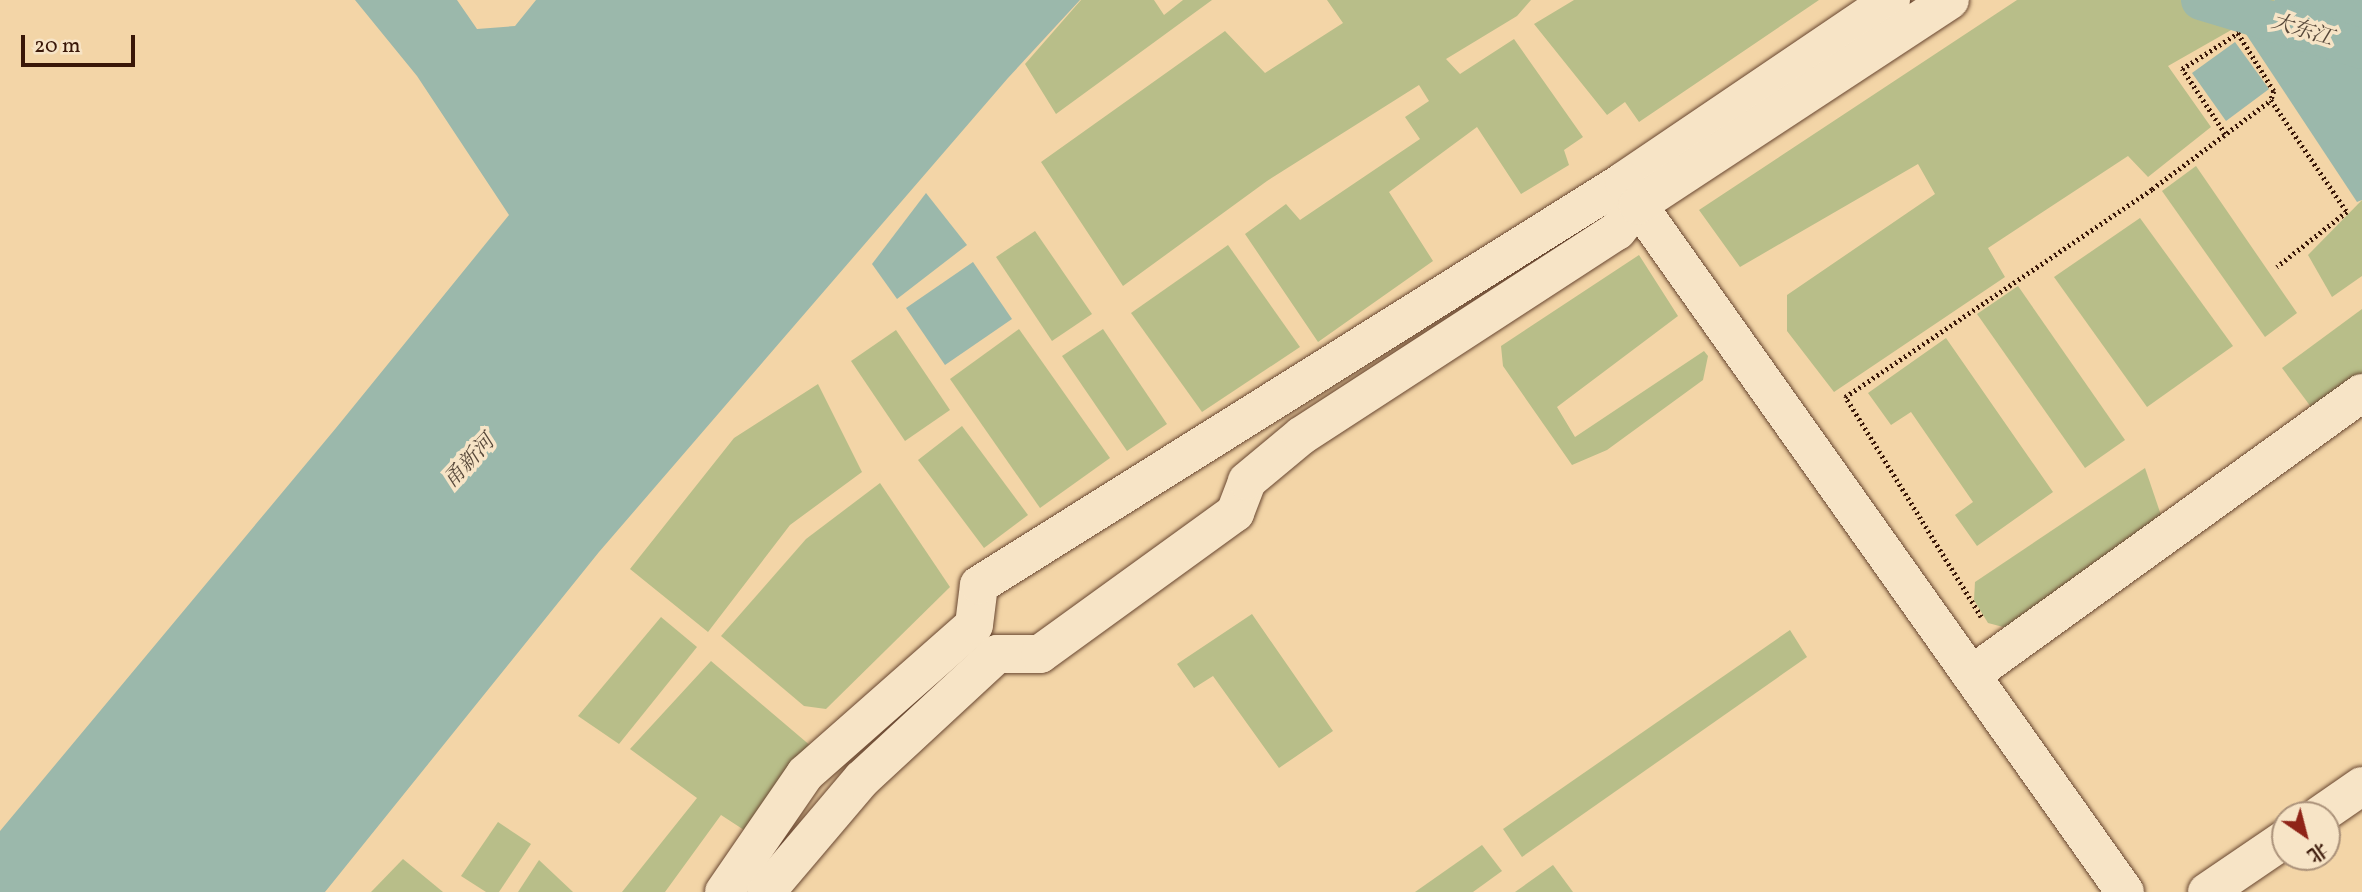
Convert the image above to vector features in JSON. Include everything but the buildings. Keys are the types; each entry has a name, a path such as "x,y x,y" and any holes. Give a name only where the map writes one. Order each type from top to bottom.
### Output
{"street":[{"path":"766,892 862,779 997,654 1040,654 1236,513 1247,481 1301,436 1617,231 1640,188 1891,0"},
{"path":"724,892 805,774 974,625 979,585 1950,0"},
{"path":"1640,188 1987,663 2148,892"},
{"path":"1987,663 2362,393"},
{"path":"1987,663 2125,892"},
{"path":"2340,801 2362,786"},
{"path":"2207,892 2271,849"}],"path":[{"path":"1987,663 1845,397 2152,189 2271,100 2274,91 2238,33 2182,69 2225,134"},
{"path":"2271,100 2347,212 2277,267"}],"green space":[{"path":"1081,0 1154,0 1164,15 1183,0 1212,0 1056,114 1025,64"},
{"path":"1327,0 1531,0 1517,16 1446,59 1460,74 1514,39 1583,137 1564,150 1569,165 1521,194 1477,127 1389,192 1433,261 1318,342 1245,234 1286,204 1300,220 1420,139 1405,117 1429,101 1419,85 1267,181 1123,286 1041,162 1225,31 1265,73 1343,23"},
{"path":"1574,0 1819,0 1639,122 1625,102 1607,115 1534,24"},
{"path":"2017,0 2275,0 2240,25 2168,66 2211,127 2148,177 2128,156 1988,248 2005,277 1834,392 1787,331 1787,295 1935,194 1918,164 1740,267 1699,210"},
{"path":"2196,166 2297,313 2265,337 2162,191"},
{"path":"2362,200 2362,276 2332,297 2308,255"},
{"path":"2140,218 2233,346 2147,407 2054,277"},
{"path":"1035,231 1092,314 1052,341 996,257"},
{"path":"1228,245 1300,347 1202,412 1131,313"},
{"path":"1639,255 1678,316 1557,407 1575,437 1704,351 1708,356 1703,380 1607,450 1572,465 1503,366 1501,346"},
{"path":"2018,286 2125,440 2085,468 1977,314"},
{"path":"2362,309 2362,377 2314,411 2282,368"},
{"path":"1019,329 1110,458 1040,508 950,379"},
{"path":"1103,329 1167,424 1127,451 1062,356"},
{"path":"896,330 950,410 905,441 851,361"},
{"path":"1946,338 2053,492 1977,546 1955,515 1973,502 1911,412 1891,425 1868,393"},
{"path":"818,384 862,472 790,525 708,632 630,569 734,438"},
{"path":"962,426 1028,515 984,548 918,460"},
{"path":"2145,468 2162,518 2007,628 1988,623 1974,600 1975,582"},
{"path":"880,483 950,587 826,709 804,706 721,636 806,539"},
{"path":"1252,614 1333,731 1279,768 1213,676 1194,688 1177,664"},
{"path":"661,617 697,647 619,744 578,716"},
{"path":"1790,630 1807,657 1522,857 1503,829"},
{"path":"711,661 812,747 744,830 721,815 665,892 622,892 697,798 630,749"},
{"path":"498,822 531,844 499,892 486,892 461,876"},
{"path":"1482,845 1502,871 1473,892 1415,892"},
{"path":"403,859 443,892 371,892"},
{"path":"539,860 573,892 518,892"},
{"path":"1553,865 1573,892 1515,892"}],"water":[{"name":"甬新河","path":"355,0 457,0 477,29 515,26 536,0 1080,0 1008,78 599,552 325,892 0,892 0,831 336,428 509,215 417,76"},
{"path":"2275,0 2362,0 2362,200 2357,202 2240,25"},
{"path":"2235,42 2269,89 2226,121 2192,73"},
{"path":"926,193 967,245 897,299 872,264"},
{"path":"973,262 1012,319 945,365 906,308"}],"waterway":[{"name":"大东江","path":"2201,0 2362,49"}]}
